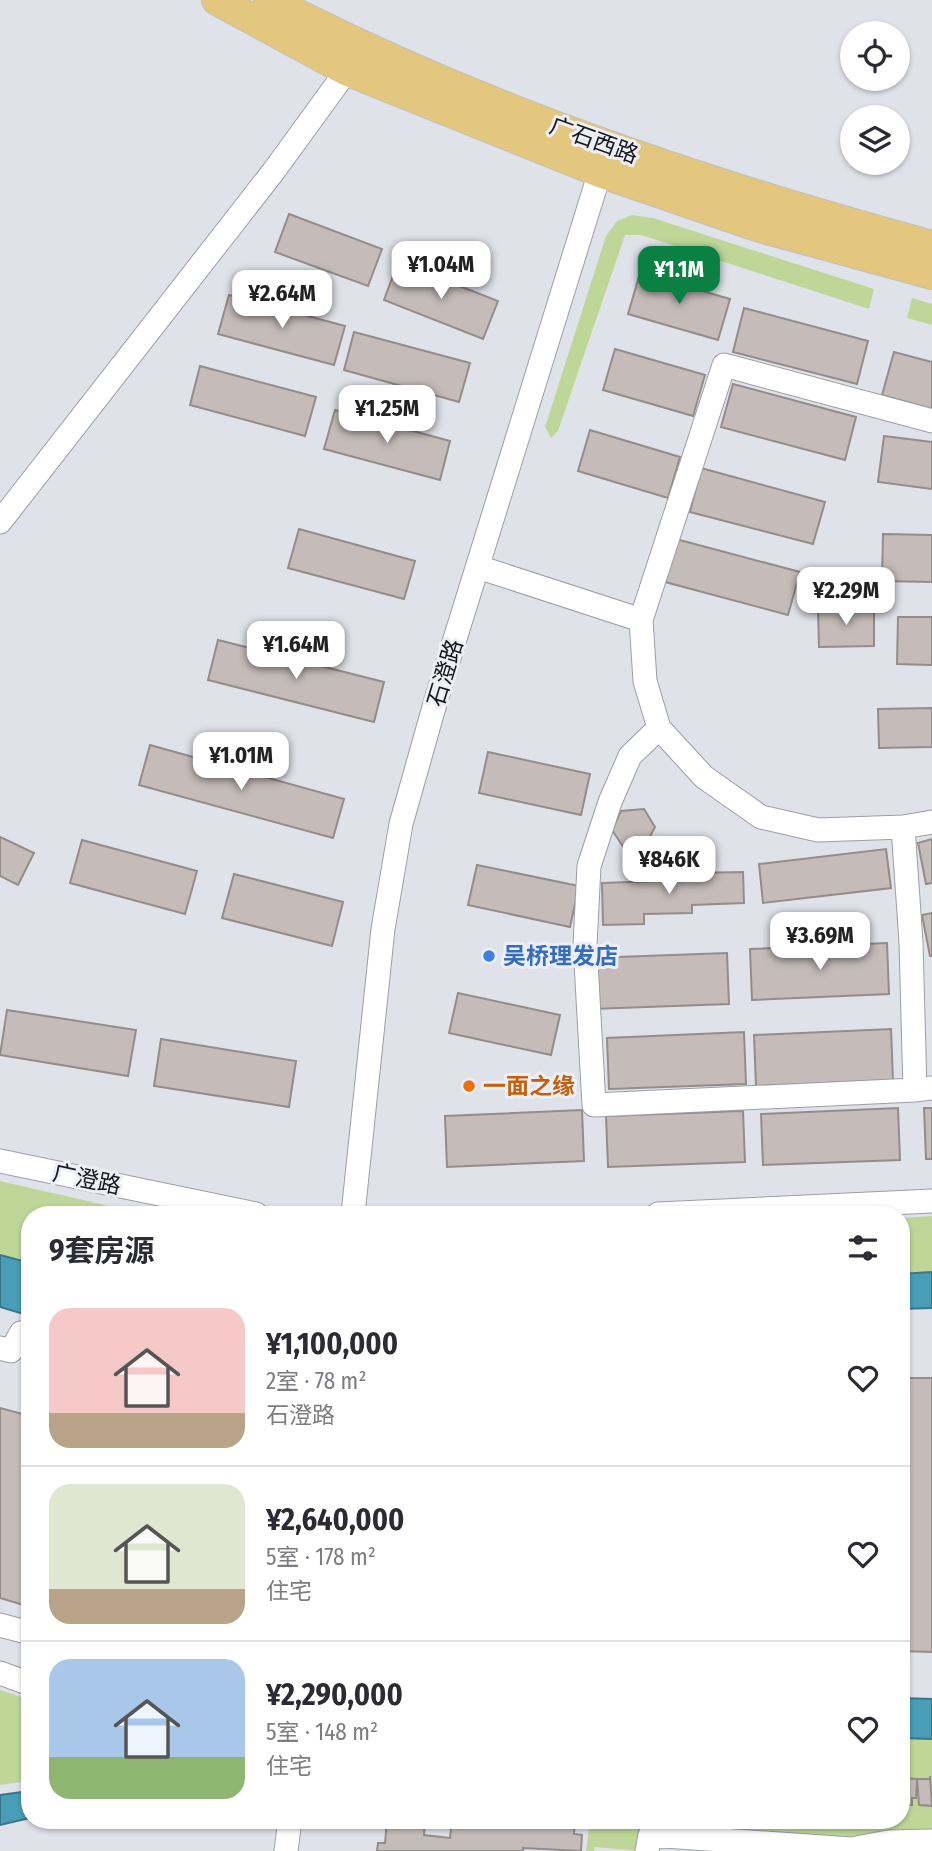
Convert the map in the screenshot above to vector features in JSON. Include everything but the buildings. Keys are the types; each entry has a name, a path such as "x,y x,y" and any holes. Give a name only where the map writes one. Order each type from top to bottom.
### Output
{"main road":[{"path":"217,0 354,59"},
{"name":"广石西路","path":"269,0 354,59 471,95 604,159 932,246"},
{"path":"604,159 760,227 932,274"}],"street":[{"path":"0,522 273,172 354,59"},
{"name":"石澄路","path":"355,1206 383,929 401,824 604,159"},
{"path":"932,421 724,365 641,620 645,681 659,728 704,777 761,817 818,830 903,827 932,822"},
{"path":"478,567 641,620"},
{"path":"659,728 630,756 610,802 589,866 585,945 594,1105 923,1089 903,827"},
{"name":"广澄路","path":"0,1161 217,1206"},
{"path":"840,1206 932,1201"},
{"path":"0,1348 11,1351 21,1333"},
{"path":"0,1625 21,1631"},
{"path":"0,1673 21,1681"},
{"path":"286,1851 289,1829"},
{"path":"647,1851 650,1835 772,1847 851,1849 888,1842 932,1841"}],"green space":[{"path":"632,215 653,218 874,289 869,309 641,235 625,235 558,431 551,438 545,427 606,236 617,221"},
{"path":"912,298 932,304 932,325 907,318"},
{"path":"0,1181 109,1206 21,1206 21,1261 0,1255"},
{"path":"932,1216 932,1272 910,1273 910,1217"},
{"path":"0,1690 21,1697 21,1782 0,1785"},
{"path":"910,1738 932,1739 932,1833 848,1839 662,1829 910,1829"},
{"path":"589,1829 643,1829 639,1851 595,1847 594,1851 586,1851"}],"water":[{"path":"0,1255 21,1261 21,1313 0,1307"},
{"path":"932,1272 932,1308 910,1309 910,1273"},
{"path":"910,1698 932,1699 932,1739 910,1738"},
{"path":"21,1792 21,1820 0,1825 0,1795"}],"place":[{"name":"吴桥理发店","path":"489,956"},
{"name":"一面之缘","path":"469,1086"}]}
